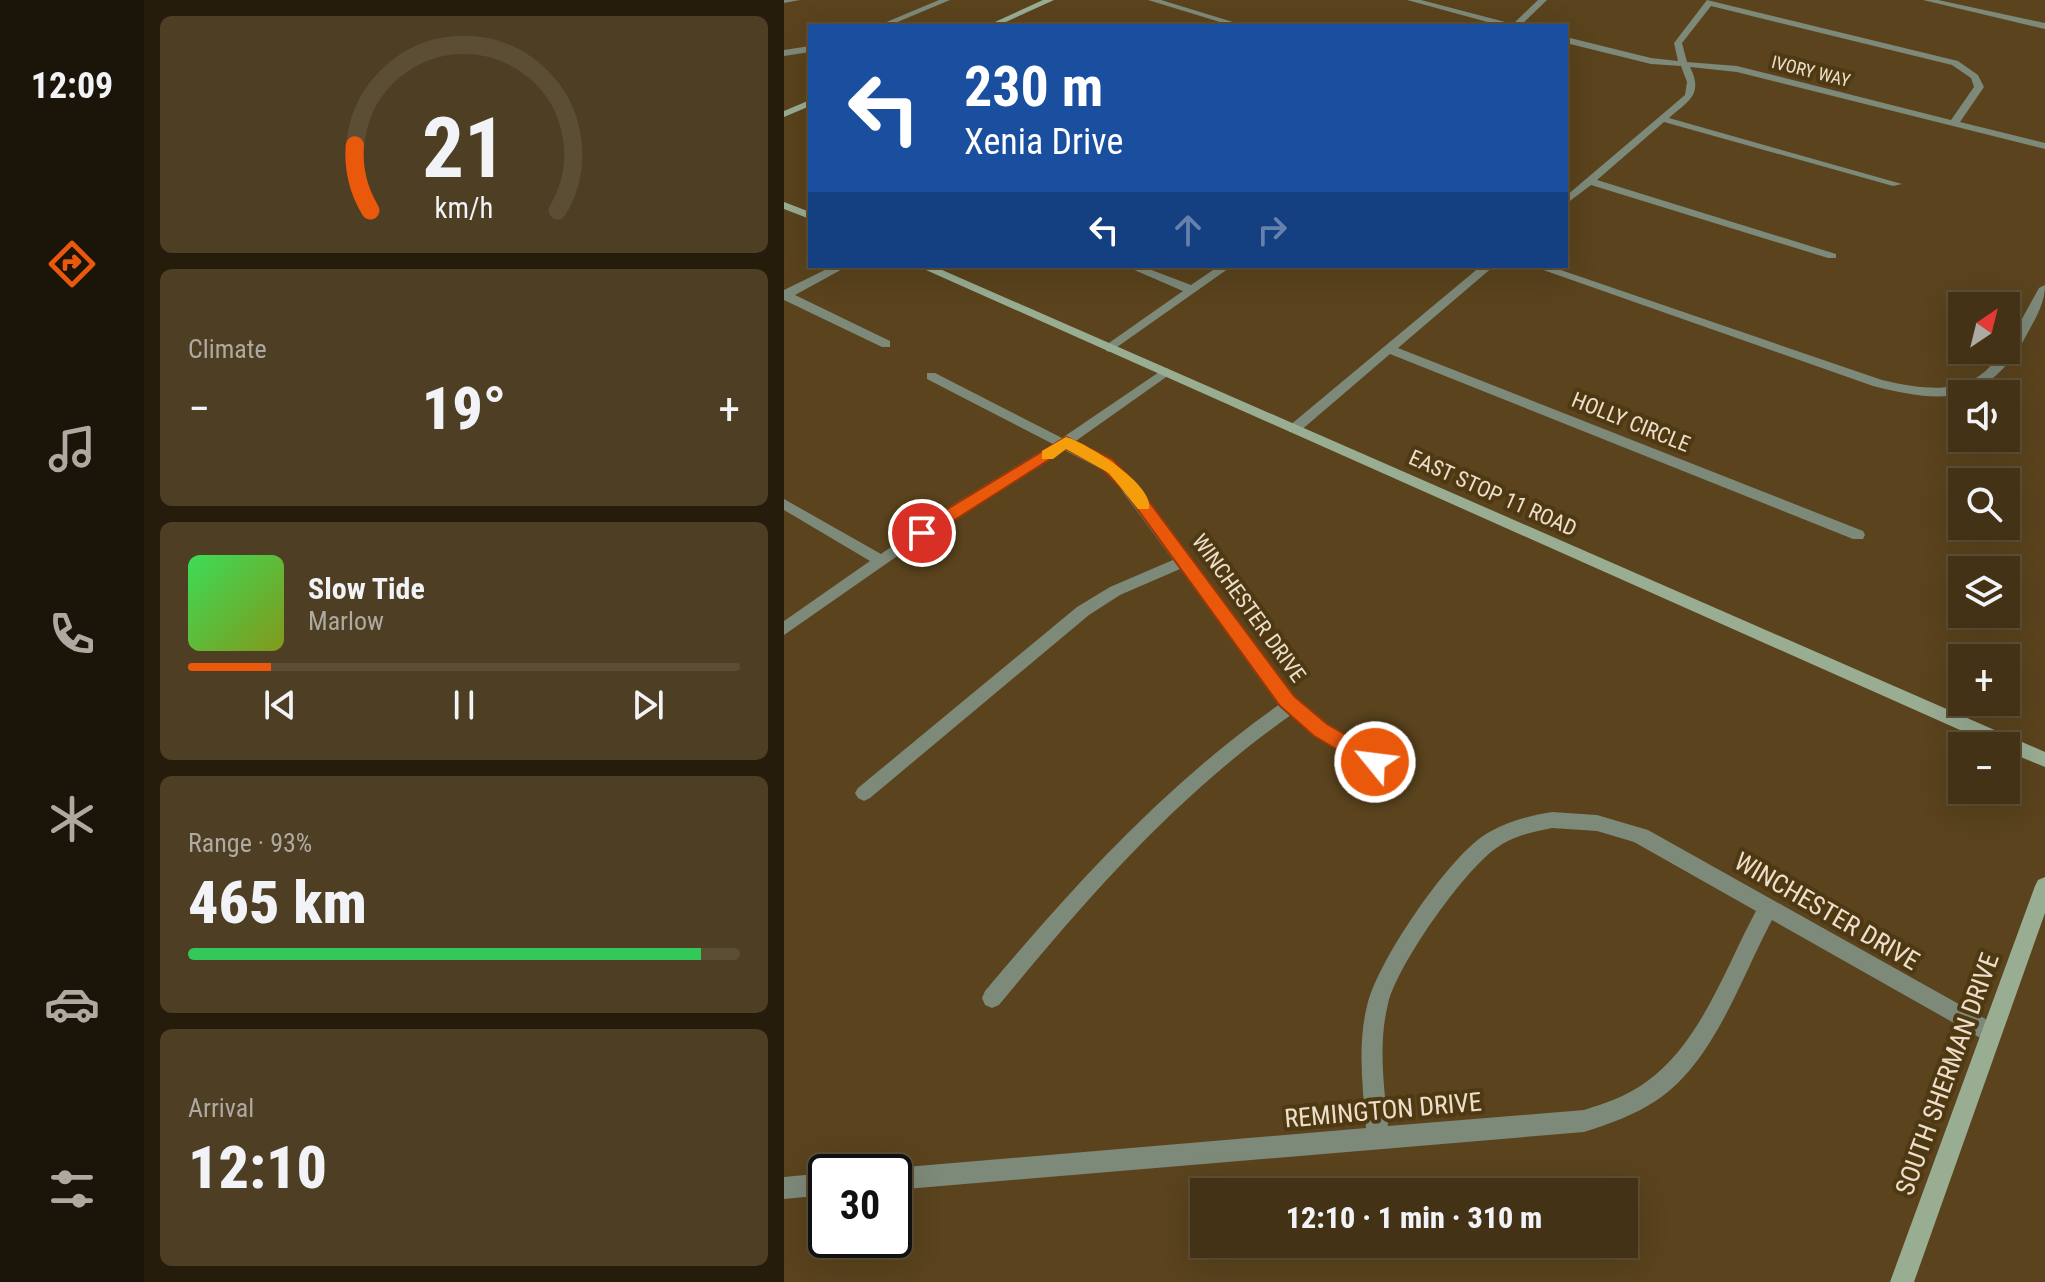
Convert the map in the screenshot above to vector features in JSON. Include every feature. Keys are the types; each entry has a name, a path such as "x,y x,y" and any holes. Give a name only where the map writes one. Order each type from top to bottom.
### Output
{"main road":[{"path":"994,24 1044,1"},
{"path":"784,114 808,104"},
{"path":"784,205 808,215"},
{"name":"EAST STOP 11 ROAD","path":"928,268 2045,760"},
{"name":"SOUTH SHERMAN DRIVE","path":"1902,1282 2045,886"}],"street":[{"path":"784,1 796,0"},
{"path":"886,24 946,0"},
{"path":"1152,0 1235,24"},
{"path":"1411,0 1506,24"},
{"path":"1516,24 1543,0"},
{"path":"1927,0 2045,26"},
{"path":"1568,199 1691,93 1693,82 1677,50 1679,40 1710,2 1944,58 1971,72 1979,85 1978,93 1954,123"},
{"name":"IVORY WAY","path":"1568,41 1640,59 1737,69 2045,146"},
{"path":"784,53 808,49"},
{"path":"1662,119 1897,184"},
{"path":"1589,181 1832,256"},
{"path":"784,295 838,268"},
{"path":"1136,268 1192,290"},
{"path":"1110,348 1223,268"},
{"path":"1294,429 1486,268"},
{"path":"1544,268 1878,383 1926,391 1964,388 1994,374 2045,288"},
{"path":"784,295 886,344"},
{"name":"HOLLY CIRCLE","path":"1388,349 1858,535"},
{"path":"784,629 954,510 1020,474 1165,372"},
{"name":"WINCHESTER DRIVE","path":"931,376 1066,442 1114,470 1292,705 1320,730 1375,762"},
{"path":"784,504 881,561"},
{"path":"864,793 1083,611 1115,591 1185,561"},
{"path":"992,998 1073,903 1200,773 1238,741 1292,705"},
{"name":"WINCHESTER DRIVE","path":"1378,1138 1374,1023 1384,983 1398,957 1462,867 1481,849 1512,830 1538,822 1591,820 1641,836 1991,1033"},
{"name":"REMINGTON DRIVE","path":"912,1177 1584,1121 1634,1103 1668,1078 1688,1054 1768,907"},
{"path":"784,1188 808,1186"}],"slow traffic":[{"path":"1048,455 1066,442 1106,463 1143,505"}],"route":[{"path":"922,533 954,510 1020,474 1066,442 1106,463 1131,488 1287,701 1320,730 1375,762"}]}
